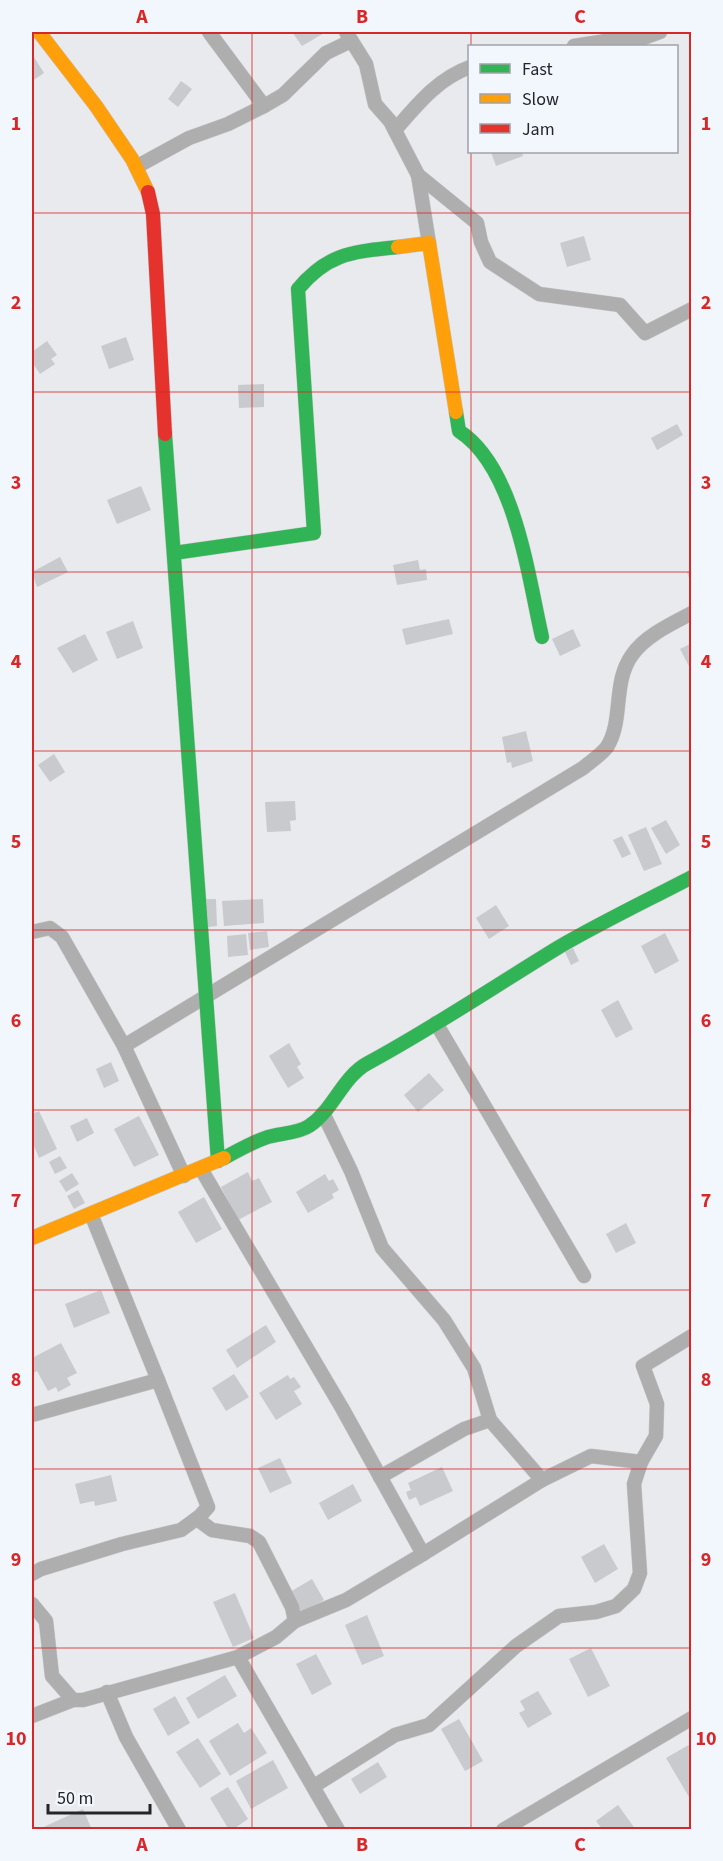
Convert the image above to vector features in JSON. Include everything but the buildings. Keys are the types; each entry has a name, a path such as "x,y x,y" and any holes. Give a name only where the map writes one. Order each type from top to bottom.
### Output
{"street":[{"path":"39,32 96,105 136,167 145,182 153,214 170,517 188,722 218,1161"},
{"path":"209,32 264,106"},
{"path":"580,45 613,40 638,40 660,32"},
{"path":"136,167 189,138 228,124 283,95 326,53 348,36 366,64 375,104 395,130 418,175 459,431 476,444 494,473 513,517 542,636"},
{"path":"395,130 430,90 456,72 468,68"},
{"path":"418,175 477,223 481,242 490,262 539,294 620,305 645,333 692,309"},
{"path":"174,553 314,533 298,289 308,278 344,253 429,243"},
{"path":"123,1046 582,768 606,748 613,732 619,681 632,655 651,637 692,613"},
{"path":"32,1238 201,1169 265,1138 308,1127 323,1113 354,1073 561,946 692,877"},
{"path":"32,932 50,928 62,937 123,1046 184,1176"},
{"path":"436,1023 584,1276"},
{"path":"323,1113 346,1160 382,1248 444,1320 474,1368 490,1420 542,1480"},
{"path":"201,1169 423,1554"},
{"path":"32,1574 40,1569 122,1544 181,1530 197,1519 208,1507 91,1214"},
{"path":"314,1786 395,1735 429,1725 516,1646 559,1616 596,1612 616,1606 634,1589 640,1573 634,1484 641,1462 656,1436 657,1404 643,1366 692,1336"},
{"path":"32,1415 158,1380"},
{"path":"380,1477 464,1429 490,1420"},
{"path":"32,1716 72,1700 83,1700 238,1658 276,1637 295,1621 346,1600 542,1480 591,1456 641,1462"},
{"path":"197,1519 212,1530 250,1536 259,1542 292,1607 295,1621"},
{"path":"32,1604 46,1621 51,1676 72,1700"},
{"path":"238,1658 338,1830"},
{"path":"107,1692 126,1737 179,1830"},
{"path":"503,1830 692,1718"}],"traffic: fast":[{"path":"174,553 314,533 298,289 321,268 343,256 368,250 398,247"},
{"path":"456,412 459,431 478,448 494,470 506,496 524,555 542,637"},
{"path":"165,434 218,1161"},
{"path":"224,1158 265,1138 299,1131 309,1126 325,1112 351,1077 368,1063 559,947 692,877"}],"traffic: slow":[{"path":"39,32 96,106 132,159 148,192"},
{"path":"398,247 429,243 456,412"},
{"path":"32,1238 224,1158"}],"traffic: jam":[{"path":"148,192 153,214 165,434"}]}
